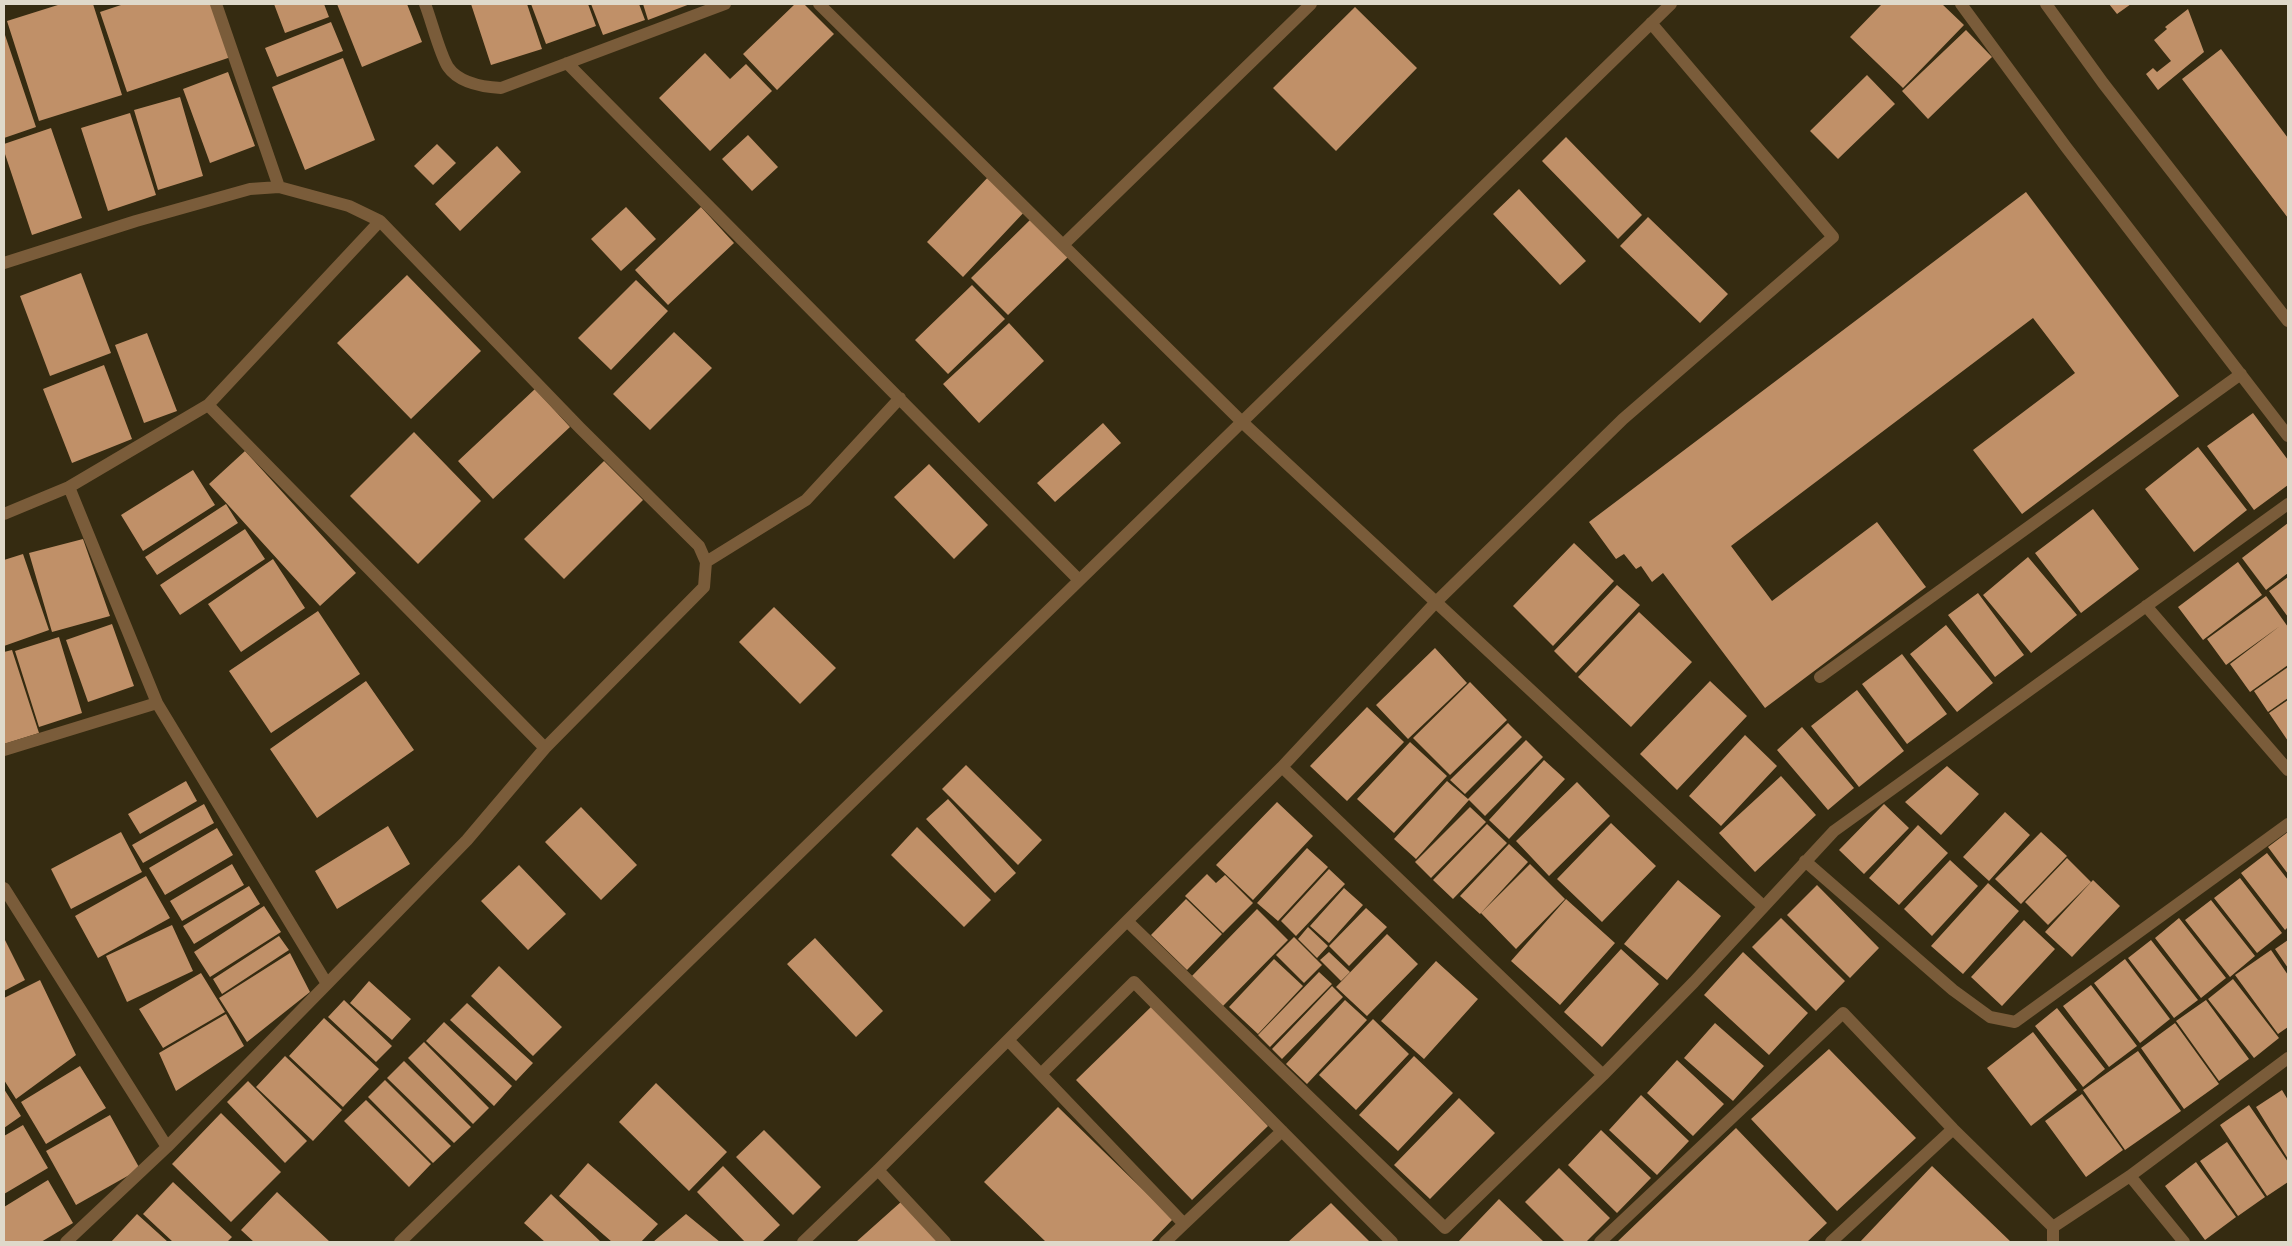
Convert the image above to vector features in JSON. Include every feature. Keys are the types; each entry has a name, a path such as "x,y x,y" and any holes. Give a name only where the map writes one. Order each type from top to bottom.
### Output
{"street":[{"path":"216,4 279,187"},
{"path":"425,4 448,67 467,82 482,87 501,88 725,4"},
{"path":"819,4 1241,421 1762,906"},
{"path":"1063,245 1311,4"},
{"path":"400,1242 1671,4"},
{"path":"1961,4 2066,147 2288,436"},
{"path":"2046,4 2103,83 2288,321"},
{"path":"803,1242 878,1170 1282,767 1436,602 1623,419 1833,237 1651,24"},
{"path":"567,63 1079,580"},
{"path":"4,263 136,221 250,189 279,187 348,206 380,221 580,428 699,546 706,562 704,587 545,748 467,840 167,1147 66,1242"},
{"path":"4,514 69,487 208,405 380,221"},
{"path":"1820,676 2241,374"},
{"path":"706,562 806,500 900,398"},
{"path":"208,405 545,748"},
{"path":"69,487 157,703 327,984"},
{"path":"1127,921 1444,1228 1603,1075 1694,982 1762,906 1834,831 2288,504"},
{"path":"2146,606 2288,770"},
{"path":"4,750 157,703"},
{"path":"1282,767 1603,1075"},
{"path":"1805,861 1953,990 1990,1018 2015,1022 2288,824"},
{"path":"4,888 167,1147"},
{"path":"1041,1074 1134,982 1392,1242"},
{"path":"1600,1242 1844,1013 1953,1129 2053,1227 2053,1242"},
{"path":"1008,1040 1184,1224"},
{"path":"2053,1227 2130,1176 2288,1058"},
{"path":"1831,1242 1953,1129"},
{"path":"1165,1242 1282,1131"},
{"path":"878,1170 945,1242"},
{"path":"2130,1176 2184,1242"}],"building":[{"path":"61,4 93,4 122,95 39,121 7,21"},
{"path":"124,4 213,4 231,57 127,92 100,12"},
{"path":"274,4 324,4 329,17 285,33"},
{"path":"337,4 407,4 422,42 362,67"},
{"path":"471,4 527,4 542,49 491,65"},
{"path":"531,4 588,4 596,26 546,44"},
{"path":"591,4 639,4 645,20 603,35"},
{"path":"643,4 690,4 648,20"},
{"path":"795,4 804,4 834,34 777,90 743,54"},
{"path":"1882,4 1942,4 1964,25 1903,88 1850,37"},
{"path":"2109,4 2131,4 2117,14"},
{"path":"1355,7 1417,68 1336,151 1273,88"},
{"path":"2188,9 2204,52 2158,90 2146,74 2153,68 2157,72 2171,61 2154,40 2167,29 2165,27"},
{"path":"331,22 343,51 277,77 265,48"},
{"path":"1966,30 1992,57 1928,119 1902,91"},
{"path":"4,32 36,127 4,138"},
{"path":"2221,49 2288,138 2288,218 2182,79"},
{"path":"705,53 730,79 746,64 772,91 710,151 659,98"},
{"path":"343,58 375,140 305,170 272,87"},
{"path":"228,72 255,146 210,163 183,89"},
{"path":"1867,75 1895,104 1838,159 1810,131"},
{"path":"180,97 203,176 158,190 134,110"},
{"path":"130,113 156,195 108,211 81,128"},
{"path":"51,128 82,218 32,235 4,151 4,144"},
{"path":"748,135 778,167 752,191 722,159"},
{"path":"1566,137 1642,215 1618,239 1542,161"},
{"path":"437,144 456,163 433,185 414,166"},
{"path":"497,146 521,172 460,231 435,204"},
{"path":"990,175 1027,209 963,277 927,242"},
{"path":"1519,189 1586,261 1560,285 1493,214"},
{"path":"2026,192 2179,396 2022,514 1973,450 2075,373 2033,318 1731,546 1772,601 1877,522 1926,587 1765,708 1663,573 1652,582 1641,566 1636,569 1624,554 1616,559 1589,522"},
{"path":"626,207 656,239 621,271 591,239"},
{"path":"701,207 734,243 668,305 635,270"},
{"path":"1648,217 1728,294 1700,323 1620,246"},
{"path":"1031,219 1068,257 1008,315 971,278"},
{"path":"81,273 111,353 50,376 20,296"},
{"path":"407,275 481,351 411,419 337,343"},
{"path":"636,280 668,311 611,370 578,338"},
{"path":"972,285 1005,319 948,374 915,340"},
{"path":"1009,323 1044,361 979,423 943,384"},
{"path":"674,332 712,368 650,430 613,394"},
{"path":"147,333 177,411 144,423 115,345"},
{"path":"104,365 132,439 72,463 43,389"},
{"path":"535,389 570,427 493,499 458,461"},
{"path":"2253,413 2288,460 2288,485 2254,510 2207,446"},
{"path":"1103,423 1121,443 1055,502 1037,483"},
{"path":"414,432 481,501 418,564 350,496"},
{"path":"2198,447 2247,510 2194,552 2145,489"},
{"path":"245,451 356,573 320,606 209,484"},
{"path":"604,461 643,500 564,579 524,539"},
{"path":"929,464 988,525 954,559 894,497"},
{"path":"193,470 215,505 143,551 121,515"},
{"path":"226,504 238,523 157,575 145,557"},
{"path":"2093,509 2139,569 2081,613 2035,553"},
{"path":"2288,523 2288,573 2266,590 2242,558"},
{"path":"245,529 265,559 180,615 160,585"},
{"path":"83,539 110,616 52,632 29,553"},
{"path":"1574,543 1614,581 1553,646 1513,606"},
{"path":"23,554 49,630 4,646 4,560"},
{"path":"2028,557 2077,615 2031,653 1983,595"},
{"path":"273,559 305,608 241,652 208,604"},
{"path":"2238,562 2262,595 2203,640 2178,607"},
{"path":"2288,577 2288,617 2269,591"},
{"path":"1617,585 1640,605 1576,673 1554,651"},
{"path":"1978,593 2024,655 1995,677 1948,615"},
{"path":"2266,596 2288,627 2288,665 2250,692 2230,664 2280,626 2226,665 2207,639"},
{"path":"774,607 836,668 800,704 739,642"},
{"path":"318,611 360,674 271,733 229,671"},
{"path":"1639,612 1692,662 1631,727 1578,677"},
{"path":"112,624 134,686 88,702 66,640"},
{"path":"1946,625 1993,683 1957,712 1910,654"},
{"path":"59,637 82,713 39,727 15,651"},
{"path":"1435,648 1467,683 1408,739 1376,705"},
{"path":"12,650 39,733 4,744 4,652"},
{"path":"1902,654 1947,714 1907,744 1862,684"},
{"path":"2288,667 2288,698 2268,712 2254,691"},
{"path":"366,681 414,750 317,818 270,749"},
{"path":"1710,681 1747,716 1677,790 1640,754"},
{"path":"1470,682 1507,720 1450,775 1413,738"},
{"path":"1857,690 1904,751 1859,787 1811,726"},
{"path":"2288,700 2288,741 2269,713"},
{"path":"1367,707 1404,742 1347,801 1310,766"},
{"path":"1508,723 1522,737 1465,794 1450,780"},
{"path":"1802,727 1854,788 1828,810 1777,750"},
{"path":"1745,735 1777,766 1721,826 1689,796"},
{"path":"1526,740 1543,757 1485,816 1469,800 1416,859 1394,839 1447,781 1468,799"},
{"path":"1410,742 1447,776 1394,833 1357,799"},
{"path":"1544,760 1565,779 1509,839 1489,820"},
{"path":"966,765 1042,840 1018,865 942,789"},
{"path":"1947,766 1979,794 1941,835 1905,802"},
{"path":"1781,776 1816,815 1755,872 1719,833"},
{"path":"186,781 197,801 140,834 128,814"},
{"path":"1577,782 1610,816 1549,876 1516,841"},
{"path":"948,799 1016,873 995,893 926,819"},
{"path":"1277,802 1313,836 1253,900 1216,865"},
{"path":"204,804 214,823 143,863 132,845"},
{"path":"1884,804 1909,828 1864,874 1839,850"},
{"path":"581,807 637,865 601,900 545,842"},
{"path":"1470,807 1486,822 1431,878 1415,862"},
{"path":"2005,812 2030,835 1989,881 1963,857"},
{"path":"1611,823 1656,866 1602,922 1557,879"},
{"path":"1487,824 1507,843 1453,899 1433,880"},
{"path":"1918,825 1948,853 1899,905 1869,878"},
{"path":"388,826 410,864 337,909 315,871"},
{"path":"917,827 991,900 964,927 891,855"},
{"path":"217,828 233,855 165,895 149,868"},
{"path":"121,832 142,872 71,909 51,869"},
{"path":"2041,832 2067,856 2021,904 1995,879"},
{"path":"2288,832 2288,874 2268,847"},
{"path":"1509,844 1528,862 1480,914 1460,896"},
{"path":"1307,848 1328,867 1278,921 1257,903"},
{"path":"2267,853 2288,880 2288,927 2285,930 2241,873"},
{"path":"2067,858 2091,882 2048,925 2025,902"},
{"path":"1950,860 1978,886 1932,936 1904,909"},
{"path":"232,864 244,885 182,921 170,901"},
{"path":"1530,864 1565,899 1516,949 1481,913"},
{"path":"519,865 566,914 528,950 481,901"},
{"path":"1329,869 1345,884 1296,936 1281,921"},
{"path":"1207,874 1216,883 1225,875 1253,903 1223,933 1185,896"},
{"path":"146,876 170,918 98,958 75,916"},
{"path":"2240,878 2282,933 2257,953 2214,898"},
{"path":"1678,880 1721,916 1667,980 1624,944"},
{"path":"2093,880 2120,906 2072,957 2045,932"},
{"path":"1988,883 2019,911 1963,974 1931,946"},
{"path":"1817,885 1879,948 1850,978 1787,915"},
{"path":"249,886 260,904 194,944 183,926"},
{"path":"1344,888 1363,905 1329,943 1310,926"},
{"path":"1186,899 1222,934 1187,970 1151,935"},
{"path":"1566,899 1615,943 1560,1005 1511,961"},
{"path":"2211,900 2255,956 2230,977 2185,920"},
{"path":"264,906 281,932 210,977 194,952"},
{"path":"1366,908 1387,927 1349,966 1329,946"},
{"path":"1257,909 1288,940 1222,1007 1191,977"},
{"path":"1781,918 1845,981 1816,1011 1752,947"},
{"path":"2179,918 2226,978 2201,998 2155,938"},
{"path":"2024,920 2055,949 2002,1006 1971,977"},
{"path":"172,925 193,971 127,1002 106,956"},
{"path":"1308,927 1328,946 1317,958 1298,939"},
{"path":"1387,934 1418,964 1367,1016 1336,987"},
{"path":"279,936 289,950 222,994 213,979"},
{"path":"1294,937 1322,965 1304,983 1276,955"},
{"path":"4,938 25,980 4,991"},
{"path":"815,938 883,1011 856,1037 787,964"},
{"path":"2151,940 2198,1000 2174,1018 2128,958"},
{"path":"2288,940 2288,968 2275,949"},
{"path":"1621,949 1659,984 1602,1047 1564,1012"},
{"path":"2271,950 2288,975 2288,1027 2278,1034 2235,975"},
{"path":"1329,952 1350,972 1341,981 1320,960"},
{"path":"1743,952 1808,1013 1769,1055 1704,995"},
{"path":"290,953 310,992 247,1042 219,998"},
{"path":"1274,959 1303,986 1258,1034 1229,1007"},
{"path":"2125,959 2170,1019 2140,1043 2094,983"},
{"path":"1436,961 1478,999 1424,1059 1381,1021"},
{"path":"499,966 562,1027 533,1056 471,996"},
{"path":"1319,972 1332,984 1270,1047 1258,1035"},
{"path":"201,973 225,1012 163,1048 139,1009"},
{"path":"2233,979 2279,1038 2254,1058 2208,999"},
{"path":"40,980 76,1055 16,1099 4,1080 4,998"},
{"path":"369,981 411,1019 392,1040 350,1003"},
{"path":"2091,985 2137,1046 2109,1067 2063,1006"},
{"path":"1332,986 1343,997 1282,1059 1272,1049"},
{"path":"344,1000 392,1046 376,1062 328,1017"},
{"path":"1345,1000 1367,1020 1307,1084 1286,1064"},
{"path":"2206,1000 2249,1059 2219,1081 2176,1021"},
{"path":"467,1003 533,1063 516,1081 450,1020"},
{"path":"1152,1006 1268,1126 1192,1200 1076,1080"},
{"path":"2057,1008 2105,1069 2083,1087 2035,1026"},
{"path":"226,1014 244,1046 176,1091 159,1053"},
{"path":"324,1018 379,1069 343,1107 289,1056"},
{"path":"1373,1019 1409,1054 1356,1110 1319,1075"},
{"path":"444,1022 512,1086 494,1106 426,1041"},
{"path":"1715,1023 1764,1066 1733,1101 1684,1058"},
{"path":"2175,1023 2219,1084 2184,1109 2141,1048"},
{"path":"2033,1032 2077,1090 2031,1126 1987,1068"},
{"path":"424,1042 489,1108 473,1124 408,1058"},
{"path":"1829,1049 1916,1138 1837,1211 1751,1119"},
{"path":"2138,1051 2181,1111 2125,1150 2083,1090"},
{"path":"285,1056 342,1110 313,1141 256,1087"},
{"path":"1414,1056 1453,1093 1398,1151 1359,1115"},
{"path":"1677,1060 1724,1104 1693,1136 1647,1093"},
{"path":"404,1061 471,1127 454,1143 387,1078"},
{"path":"80,1066 106,1108 46,1144 21,1102"},
{"path":"385,1080 451,1146 433,1163 368,1097"},
{"path":"248,1081 307,1141 285,1163 227,1102"},
{"path":"656,1083 727,1152 689,1191 619,1122"},
{"path":"4,1089 21,1116 4,1128"},
{"path":"2282,1090 2288,1100 2288,1159 2256,1107"},
{"path":"2082,1094 2123,1150 2086,1177 2045,1121"},
{"path":"1641,1095 1689,1141 1657,1175 1609,1130"},
{"path":"1459,1098 1495,1133 1430,1199 1394,1165"},
{"path":"366,1100 431,1164 409,1187 344,1121"},
{"path":"2249,1105 2288,1162 2288,1182 2267,1196 2220,1125"},
{"path":"1058,1107 1173,1219 1151,1242 1046,1242 984,1182"},
{"path":"221,1113 281,1172 231,1222 172,1164"},
{"path":"110,1115 140,1169 76,1205 46,1151"},
{"path":"23,1125 48,1168 4,1194 4,1136"},
{"path":"1736,1128 1827,1223 1807,1242 1617,1242"},
{"path":"764,1130 821,1187 793,1215 736,1157"},
{"path":"1601,1130 1651,1178 1617,1213 1568,1165"},
{"path":"2227,1142 2265,1197 2238,1216 2200,1161"},
{"path":"2196,1162 2236,1217 2205,1240 2165,1186"},
{"path":"588,1163 658,1224 641,1242 612,1242 559,1196"},
{"path":"723,1166 780,1225 762,1242 745,1242 697,1192"},
{"path":"1932,1166 2011,1242 1860,1242"},
{"path":"1559,1168 1610,1218 1586,1242 1565,1242 1525,1202"},
{"path":"48,1180 73,1223 41,1242 4,1242 4,1207"},
{"path":"173,1182 232,1237 227,1242 173,1242 143,1214"},
{"path":"277,1192 330,1242 254,1242 241,1230"},
{"path":"551,1194 601,1242 545,1242 524,1223"},
{"path":"1499,1199 1544,1242 1458,1242"},
{"path":"902,1201 939,1242 856,1242"},
{"path":"1331,1203 1370,1242 1288,1242"},
{"path":"137,1214 168,1242 111,1242"},
{"path":"686,1214 720,1242 653,1242"}]}
